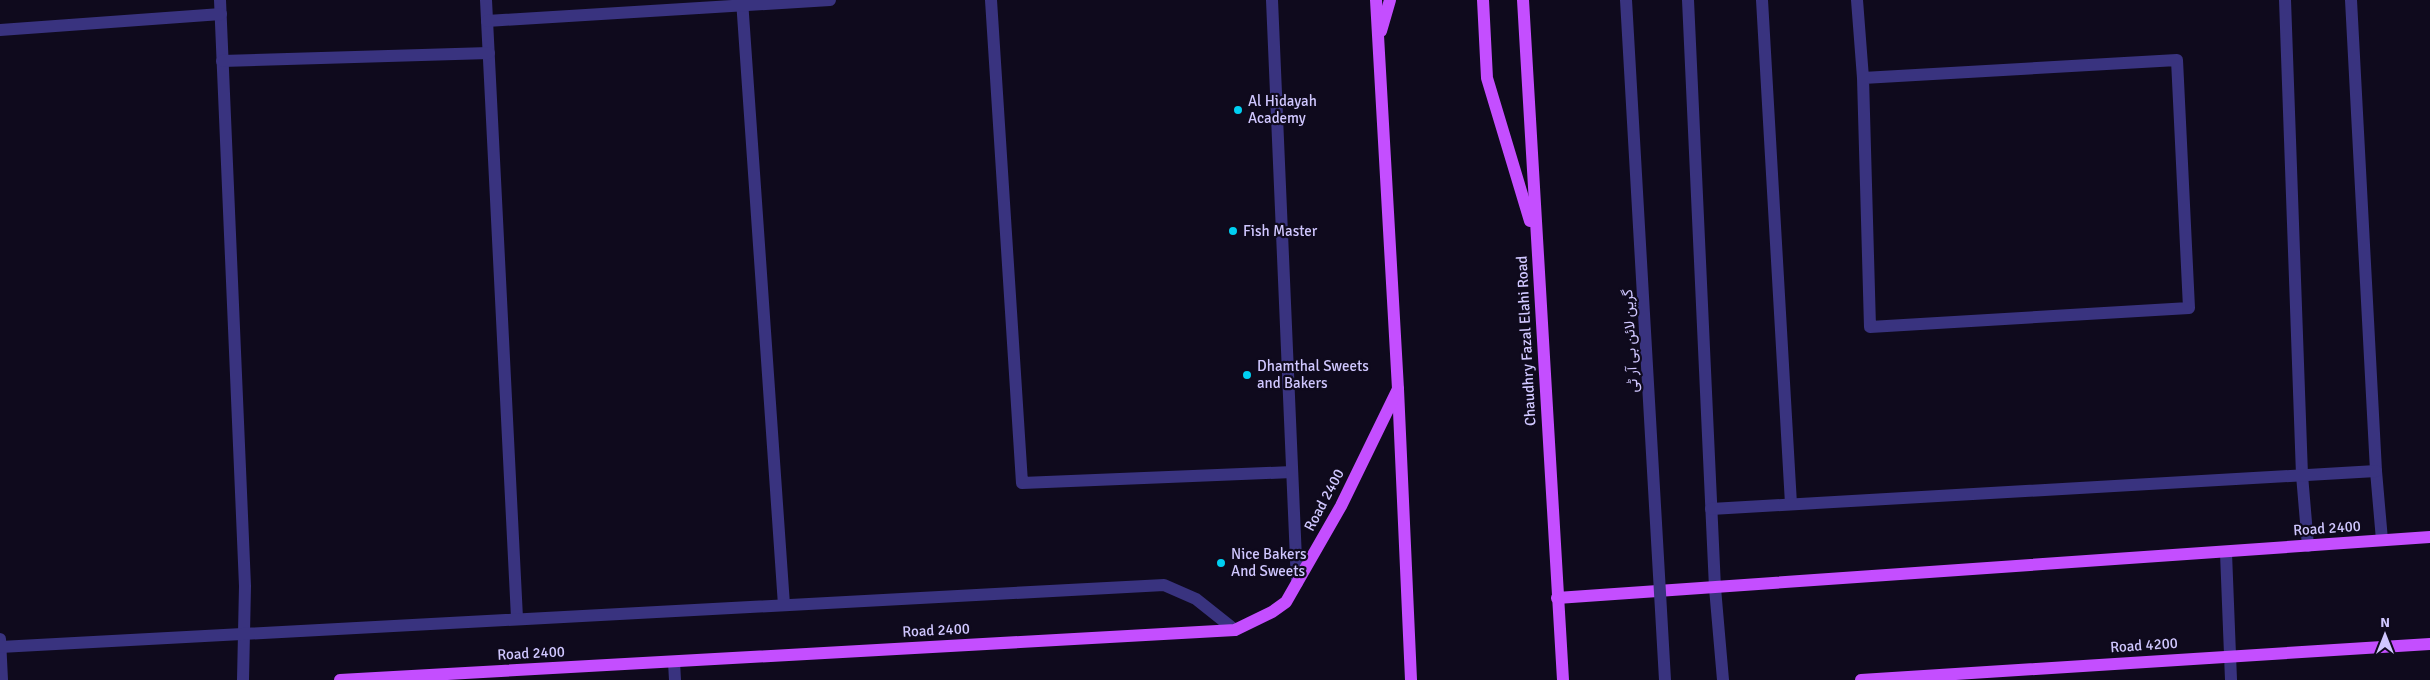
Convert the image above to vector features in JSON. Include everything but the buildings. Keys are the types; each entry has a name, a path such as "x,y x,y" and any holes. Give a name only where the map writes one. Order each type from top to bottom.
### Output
{"main road":[{"path":"1376,0 1398,389 1411,680"},
{"path":"1378,40 1390,0"},
{"path":"1483,0 1487,78 1536,242"},
{"name":"Chaudhry Fazal Elahi Road","path":"1523,0 1563,680"},
{"name":"Road 2400","path":"340,680 1235,630 1272,612 1286,602 1341,506 1398,389"},
{"name":"Road 2400","path":"1557,598 2226,553 2430,537"},
{"name":"Road 4200","path":"1860,680 2231,655 2430,644"}],"street":[{"path":"220,0 245,586 242,680"},
{"path":"486,0 517,618"},
{"path":"487,21 742,3 830,0"},
{"path":"991,0 1022,483 1292,472"},
{"path":"1272,0 1298,584"},
{"name":"گرین لائن بی آر ٹی","path":"1626,0 1666,680"},
{"path":"1688,0 1714,588 1723,680"},
{"path":"1762,0 1792,504"},
{"path":"1857,0 1863,78 1870,327 2189,308 2177,60 1863,78"},
{"path":"2285,0 2302,475 2308,546"},
{"path":"2351,0 2376,471 2382,540"},
{"path":"742,3 784,605"},
{"path":"0,30 221,14"},
{"path":"222,61 488,53"},
{"path":"1711,509 2376,471"},
{"path":"2226,553 2231,680"},
{"path":"0,647 1164,585 1196,599 1235,630"},
{"path":"0,640 2,680"},
{"path":"674,662 675,680"}],"place":[{"name":"Al Hidayah Academy","path":"1238,110"},
{"name":"Fish Master","path":"1233,231"},
{"name":"Dhamthal Sweets and Bakers","path":"1247,375"},
{"name":"Nice Bakers And Sweets","path":"1221,563"}]}
